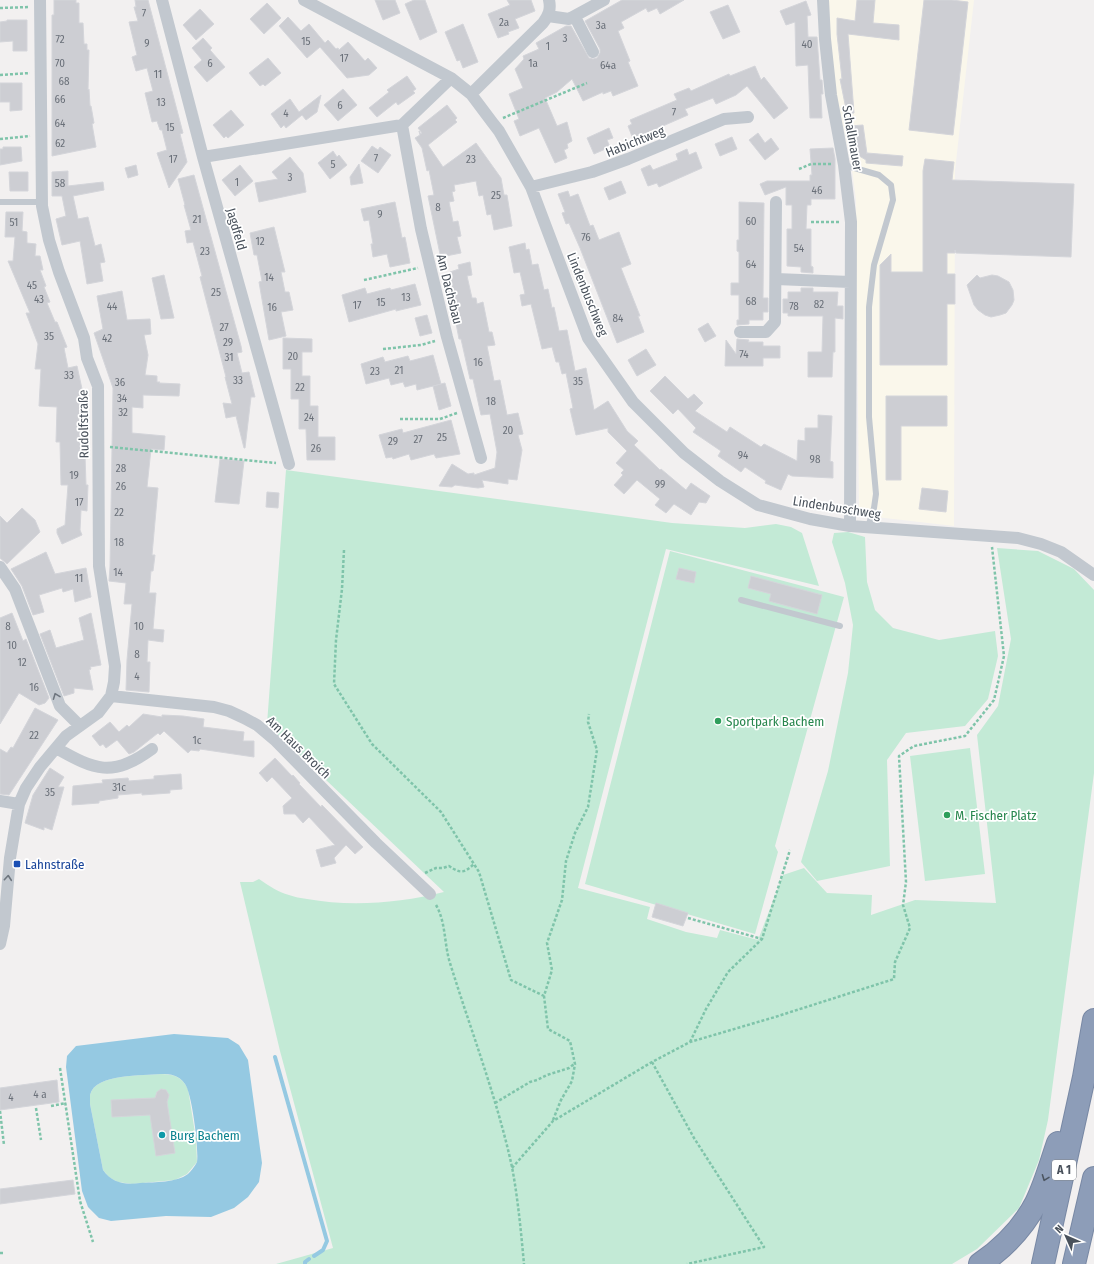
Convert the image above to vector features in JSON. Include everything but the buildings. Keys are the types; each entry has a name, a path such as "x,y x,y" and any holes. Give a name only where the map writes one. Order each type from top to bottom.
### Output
{"highway":[{"name":"A 1","path":"1043,1264 1084,1077 1094,1020"},
{"path":"980,1264 992,1256 1017,1232 1035,1204 1084,1077"},
{"name":"A 1","path":"1074,1264 1094,1178"}],"street":[{"name":"Jagdfeld","path":"162,0 203,157 289,464"},
{"name":"Lindenbuschweg","path":"304,0 451,78 471,94 492,122 531,187 588,338 633,402 684,453 720,482 758,505 810,519 850,526 1018,538 1041,544 1060,552 1094,575"},
{"path":"471,94 543,23 548,16 550,6 549,0"},
{"path":"548,16 570,19 604,0"},
{"name":"Schallmauer","path":"823,0 825,39 831,95 844,164 852,222 850,282 850,526"},
{"name":"Rudolfstraße","path":"40,4 40,135 42,202 49,240 59,272 84,338 87,358 98,386 99,566 115,666 111,696"},
{"path":"575,16 593,52"},
{"path":"203,157 402,125 451,78"},
{"name":"Habichtweg","path":"531,187 592,172 628,159 724,119 748,117"},
{"name":"Am Dachsbau","path":"402,125 421,229 447,337 481,458"},
{"path":"740,332 766,332 775,322 776,202"},
{"path":"776,279 850,282"},
{"path":"0,567 15,589 60,706 80,726"},
{"path":"0,944 4,926 10,858 19,804 26,788 40,767 66,736 98,713 111,696"},
{"name":"Am Haus Broich","path":"111,696 214,707 229,711 256,725 285,750 376,843 430,894"},
{"path":"56,748 89,765 100,768 128,764 152,749"},
{"path":"0,801 19,804"}],"lane":[{"path":"844,164 879,176 891,186 893,200 874,265 869,307 869,417 876,494 874,508 868,527"},
{"path":"0,202 42,202"},
{"path":"741,600 840,626"}],"path":[{"path":"0,8 40,4"},
{"path":"0,75 40,72"},
{"path":"492,122 587,83"},
{"path":"0,139 40,135"},
{"path":"799,169 811,164 844,164"},
{"path":"811,222 852,222"},
{"path":"364,280 430,266"},
{"path":"383,349 421,346 447,337"},
{"path":"400,418 440,419 467,410"},
{"path":"98,445 289,464"},
{"path":"553,1120 652,1062 690,1042 775,1018 894,979 895,962 910,928 903,905 906,882 899,756 914,746 965,736 994,700 1004,656 991,536"},
{"path":"344,550 342,589 336,640 334,684 372,744 441,812 479,872 511,980 544,996"},
{"path":"512,1168 553,1120 561,1100 572,1082 575,1064 570,1041 548,1030 544,996 552,970 547,942 562,900 566,861 575,833 588,807 597,750 588,722 589,714"},
{"path":"690,1042 706,1009 728,972 762,939 790,850"},
{"path":"414,879 420,874 436,868 449,866 457,871 464,872 474,864"},
{"path":"430,894 441,913 449,961 495,1103 512,1168 524,1264"},
{"path":"688,918 762,939"},
{"path":"652,1062 694,1138 764,1247 687,1264"},
{"path":"495,1103 530,1082 569,1068 575,1064"},
{"path":"60,1068 80,1201 93,1242"},
{"path":"51,1106 66,1103"},
{"path":"36,1108 41,1140"},
{"path":"0,1112 4,1145"},
{"path":"196,1139 202,1139"},
{"path":"0,1253 5,1253"}],"shaded area":[{"path":"829,0 974,0 955,171 954,526 859,515 856,200 851,162 836,93 830,38"}],"green space":[{"path":"286,470 672,523 745,528 776,524 791,527 802,533 819,586 666,549 578,888 650,907 647,919 686,932 717,938 720,930 758,940 783,875 804,868 827,893 872,895 871,915 915,900 996,903 977,735 998,706 1011,639 997,548 1038,551 1074,569 1094,590 1094,773 1048,1120 1039,1160 1019,1208 977,1249 952,1264 276,1264 333,1248 280,1051 240,882 253,882 259,879 285,894 302,898 341,903 376,903 410,899 444,892 267,724"},
{"path":"848,532 865,537 867,582 875,610 893,628 939,640 995,631 998,656 988,699 965,726 906,733 887,760 890,866 817,881 801,862 828,771 848,673 853,625 845,583 832,542 834,533"},
{"name":"Sportpark Bachem","path":"670,551 844,597 775,846 778,852 755,934 585,884"},
{"name":"M. Fischer Platz","path":"970,748 985,874 925,881 910,756"},
{"path":"161,1074 177,1077 186,1085 188,1089 196,1139 197,1162 187,1174 175,1180 132,1184 118,1182 109,1177 103,1170 90,1104 90,1095 94,1088 110,1079"}],"water":[{"path":"174,1034 228,1038 239,1045 248,1060 262,1163 259,1182 248,1197 234,1208 211,1217 166,1216 111,1221 99,1218 88,1207 82,1191 66,1067 67,1056 76,1046","holes":["165,1074 180,1079 188,1089 197,1146 197,1162 188,1174 171,1181 129,1184 110,1178 103,1170 90,1104 90,1095 94,1088 110,1079"]}],"waterway":[{"path":"275,1057 327,1241 323,1250 314,1256"},
{"path":"305,1264 305,1262 309,1259"}],"place":[{"name":"Sportpark Bachem","path":"718,721"},
{"name":"M. Fischer Platz","path":"947,815"},
{"name":"Lahnstraße","path":"17,864"},
{"name":"Burg Bachem","path":"162,1135"}]}
